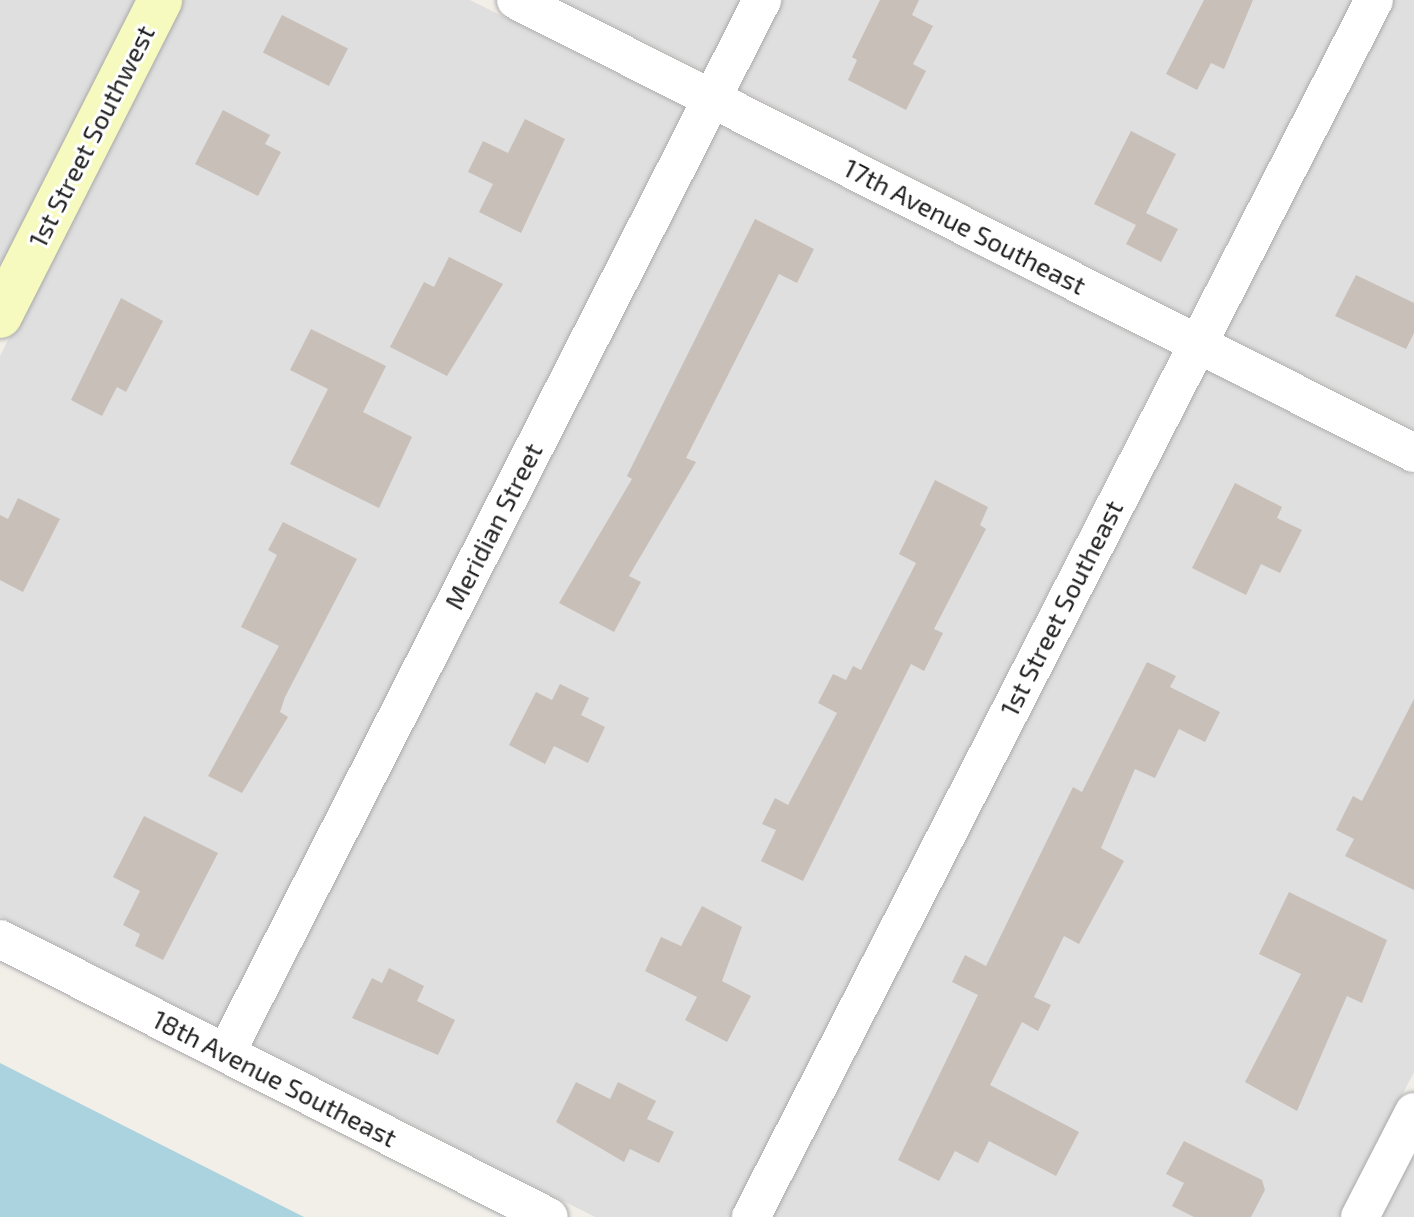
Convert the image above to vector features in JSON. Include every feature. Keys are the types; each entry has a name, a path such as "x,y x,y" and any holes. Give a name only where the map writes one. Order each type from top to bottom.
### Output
{"street":[{"name":"1st Street Southwest","path":"0,316 160,0"},
{"name":"17th Avenue Southeast","path":"516,0 1414,453"},
{"name":"Meridian Street","path":"226,1053 762,0"},
{"name":"1st Street Southeast","path":"751,1217 1374,0"},
{"name":"18th Avenue Southeast","path":"0,939 549,1217"},
{"path":"1360,1217 1414,1112"}],"shaded area":[{"path":"0,0 140,0 0,275"},
{"path":"181,0 470,0 685,108 219,1027 0,916 0,356"},
{"path":"562,0 741,0 704,71"},
{"path":"783,0 1353,0 1189,316 737,88"},
{"path":"1394,0 1414,0 1414,429 1222,333"},
{"path":"718,125 1170,353 730,1217 595,1217 252,1043"},
{"path":"1203,369 1414,476 1414,1072 1339,1217 771,1217"},
{"path":"1414,1152 1414,1217 1381,1217"}],"water":[{"path":"0,1063 304,1217 0,1217"}],"building":[{"path":"880,0 919,0 912,15 933,26 913,64 926,71 906,110 848,80 857,60 852,57"},
{"path":"1204,0 1253,0 1224,69 1211,63 1197,90 1166,74"},
{"path":"282,15 348,49 329,86 263,52"},
{"path":"223,110 270,135 265,144 281,152 258,196 195,164"},
{"path":"525,119 565,139 521,233 479,212 493,184 468,172 483,141 508,153"},
{"path":"1131,131 1176,154 1146,213 1178,229 1161,262 1126,244 1136,225 1094,204"},
{"path":"755,219 814,249 797,283 779,274 686,458 696,462 629,576 641,582 614,632 559,603 632,479 627,476"},
{"path":"449,257 503,284 447,376 390,347 424,282 434,287"},
{"path":"1356,275 1414,303 1414,333 1406,349 1335,316"},
{"path":"121,298 163,321 126,392 117,387 102,416 71,400"},
{"path":"311,329 386,366 363,412 412,437 379,508 290,464 328,389 290,370"},
{"path":"935,480 988,507 980,525 986,529 934,629 943,633 924,671 911,664 803,881 761,861 776,830 762,824 775,798 788,805 837,713 818,703 833,674 846,680 853,666 861,670 916,563 899,554"},
{"path":"1235,483 1282,507 1277,518 1302,530 1280,573 1261,564 1246,595 1192,568"},
{"path":"18,498 60,519 23,592 0,580 0,515 8,519"},
{"path":"283,522 357,559 285,697 280,712 288,717 242,793 208,776 279,646 241,627 277,555 268,550"},
{"path":"1147,662 1176,676 1170,687 1220,712 1205,742 1179,729 1155,778 1135,769 1101,848 1124,861 1079,944 1064,936 1034,997 1051,1005 1038,1031 1022,1022 990,1085 1079,1132 1056,1176 989,1141 978,1163 955,1151 939,1181 898,1160 978,995 952,982 965,955 986,966 1073,787 1082,792"},
{"path":"560,684 589,698 581,715 605,727 588,763 554,746 545,764 509,745 536,692 552,700"},
{"path":"1414,699 1414,890 1345,856 1354,839 1336,830 1353,796 1362,801"},
{"path":"144,816 218,853 163,960 135,946 140,934 123,925 140,891 113,877"},
{"path":"1289,892 1387,940 1362,1003 1347,996 1297,1111 1245,1082 1301,974 1259,954"},
{"path":"702,906 742,927 722,981 751,996 727,1042 685,1020 697,997 645,971 661,937 681,946"},
{"path":"389,968 424,986 417,1001 455,1020 438,1055 352,1018 372,978 382,983"},
{"path":"576,1082 610,1099 618,1082 656,1101 647,1119 674,1132 659,1163 630,1149 624,1162 556,1122"},
{"path":"1184,1141 1262,1180 1265,1190 1251,1217 1194,1217 1172,1206 1184,1183 1166,1174"}]}
